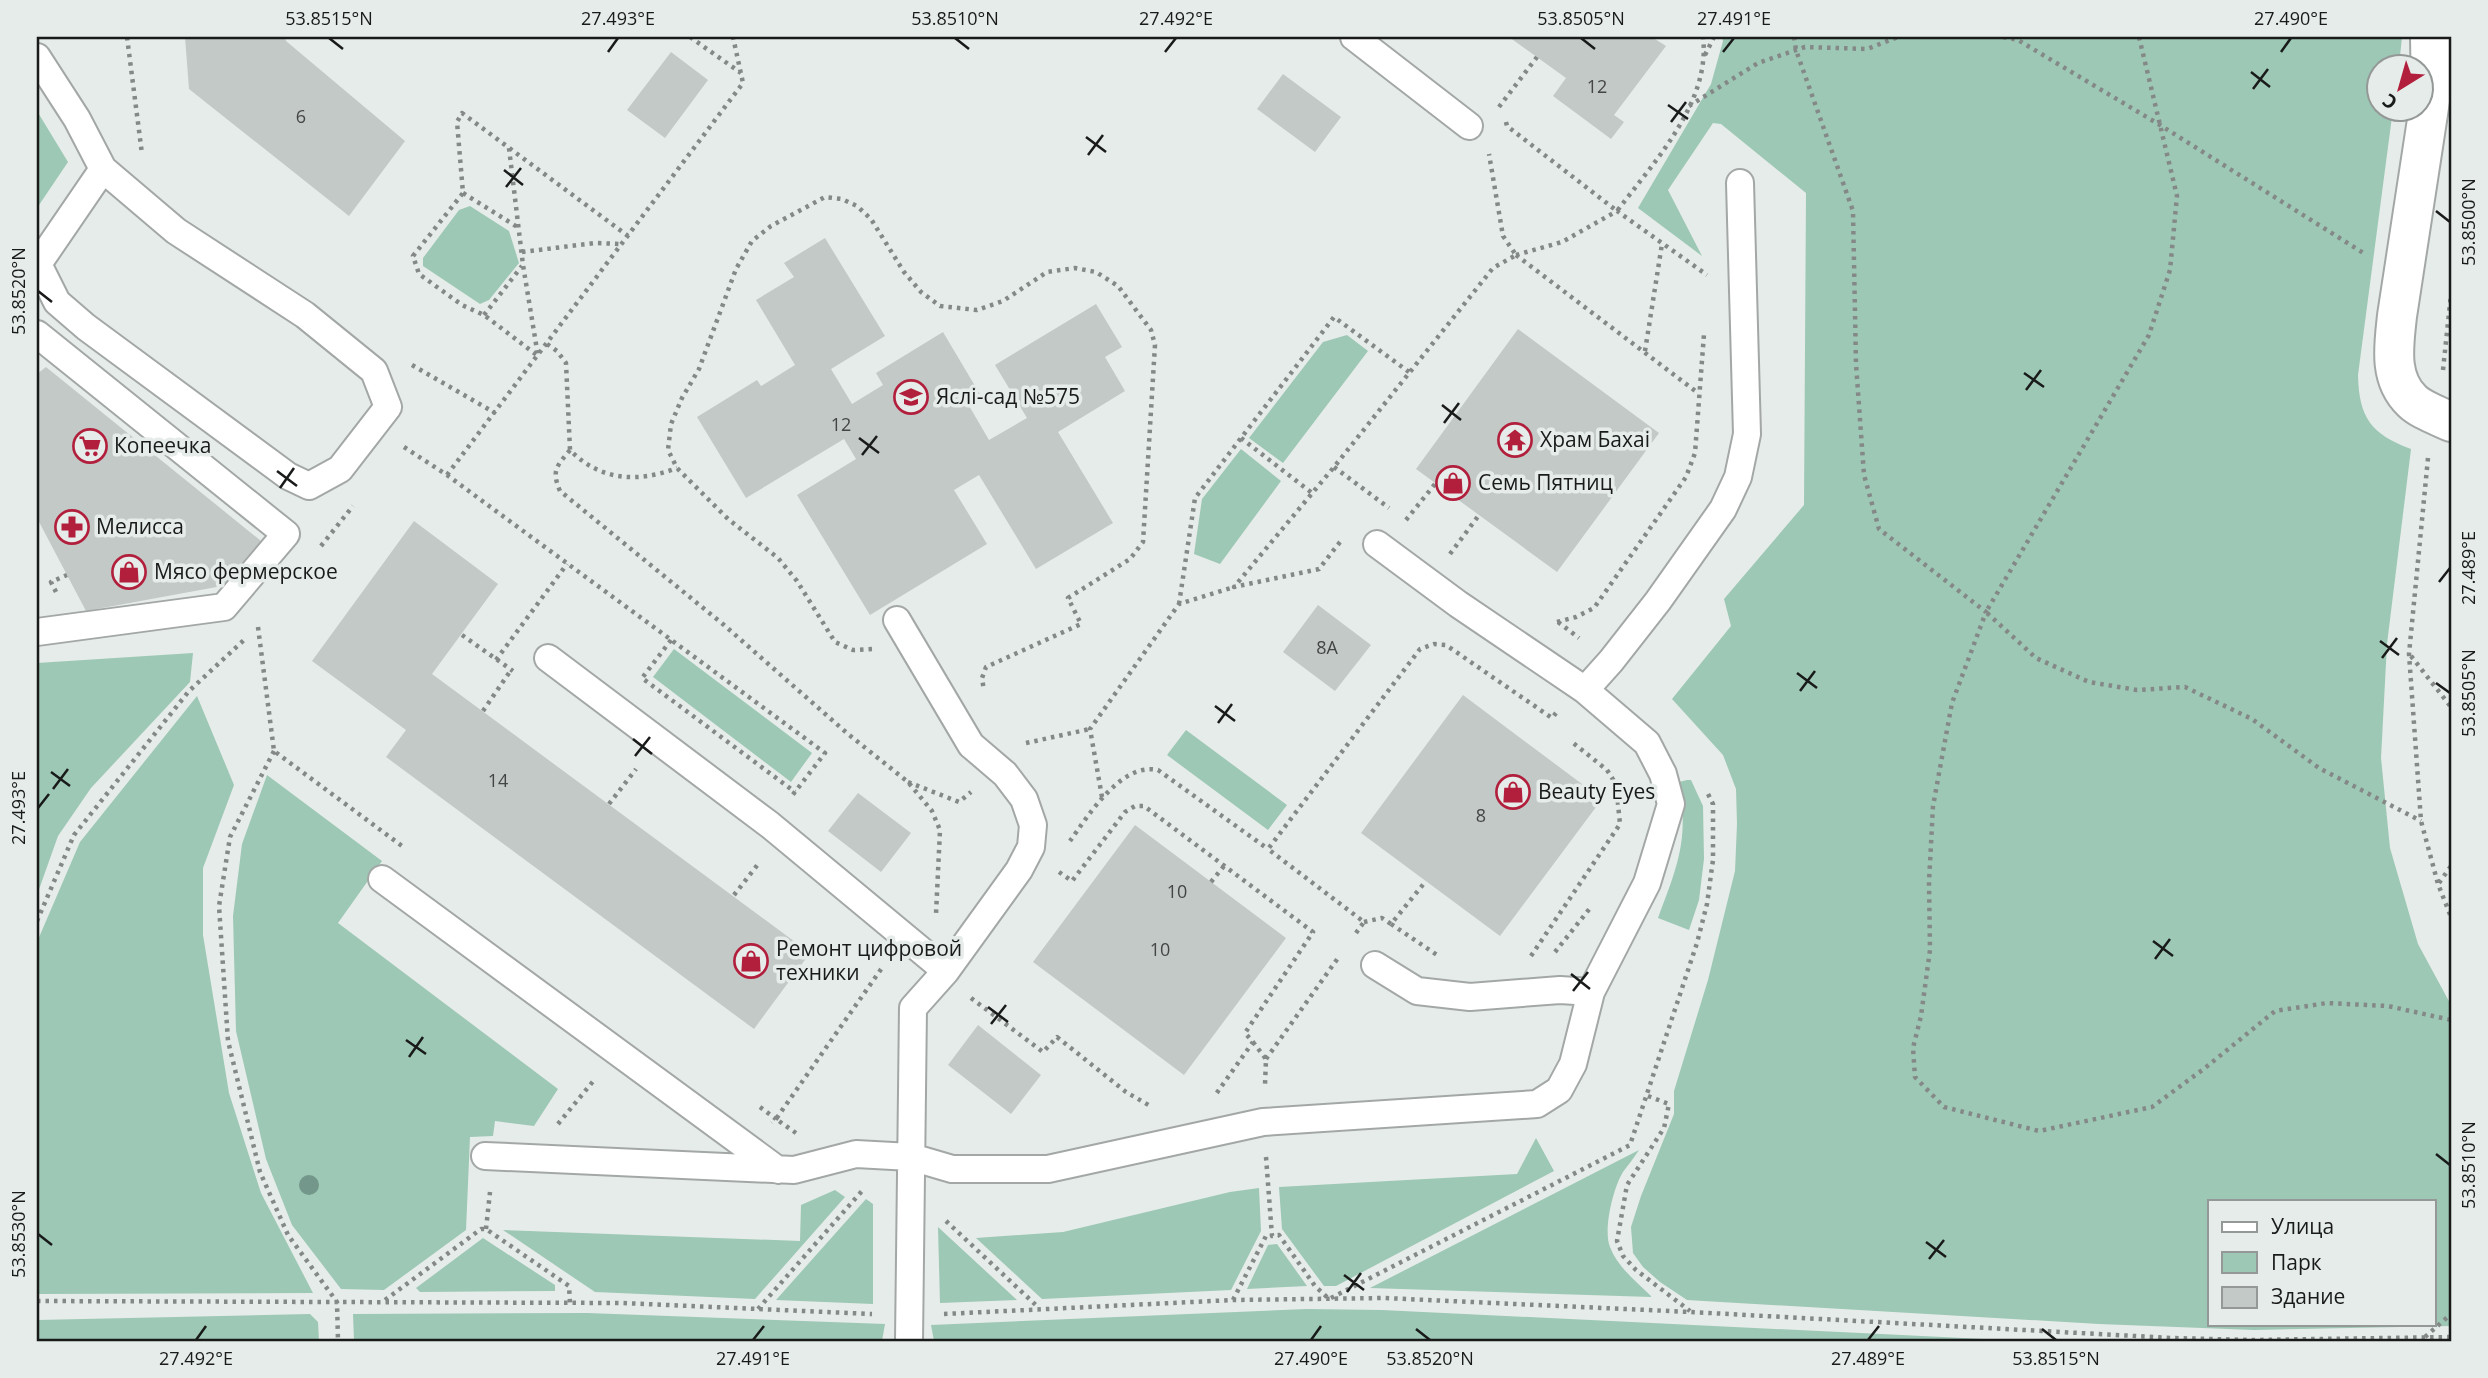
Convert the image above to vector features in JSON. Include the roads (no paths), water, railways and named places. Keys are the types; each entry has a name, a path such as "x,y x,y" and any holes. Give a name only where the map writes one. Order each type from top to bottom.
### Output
{"street":[{"path":"2430,37 2431,94 2403,277 2394,348 2395,374 2412,401 2451,422"}],"lane":[{"path":"1354,37 1469,126"},
{"path":"37,57 77,118 103,169 176,231 305,314 374,370 387,407 341,469 309,486 288,476 86,327 57,302 38,264 103,169"},
{"path":"1585,690 1658,601 1723,509 1738,477 1746,434 1740,183"},
{"path":"37,334 286,534 224,607 37,633"},
{"path":"485,1156 778,1170 809,1168 856,1154 911,1157 952,1169 1048,1169 1263,1122 1537,1104 1559,1090 1573,1064 1591,992 1647,883 1671,804 1662,774 1647,743 1585,690 1458,604 1377,544"},
{"path":"900,625 971,745 1005,774 1024,799 1033,825 1031,847 1019,870 946,971 913,1008 909,1328"},
{"path":"548,658 770,825 946,971"},
{"path":"382,879 778,1170"},
{"path":"1375,965 1417,991 1471,997 1560,990 1591,992"}],"place":[{"name":"Яслі-сад №575","path":"911,397"},
{"name":"Храм Бахаі","path":"1515,440"},
{"name":"Копеечка","path":"90,446"},
{"name":"Семь Пятниц","path":"1453,483"},
{"name":"Мелисса","path":"72,527"},
{"name":"Мясо фермерское","path":"129,572"},
{"name":"Beauty Eyes","path":"1513,792"},
{"name":"Ремонт цифровой техники","path":"751,961"}]}
